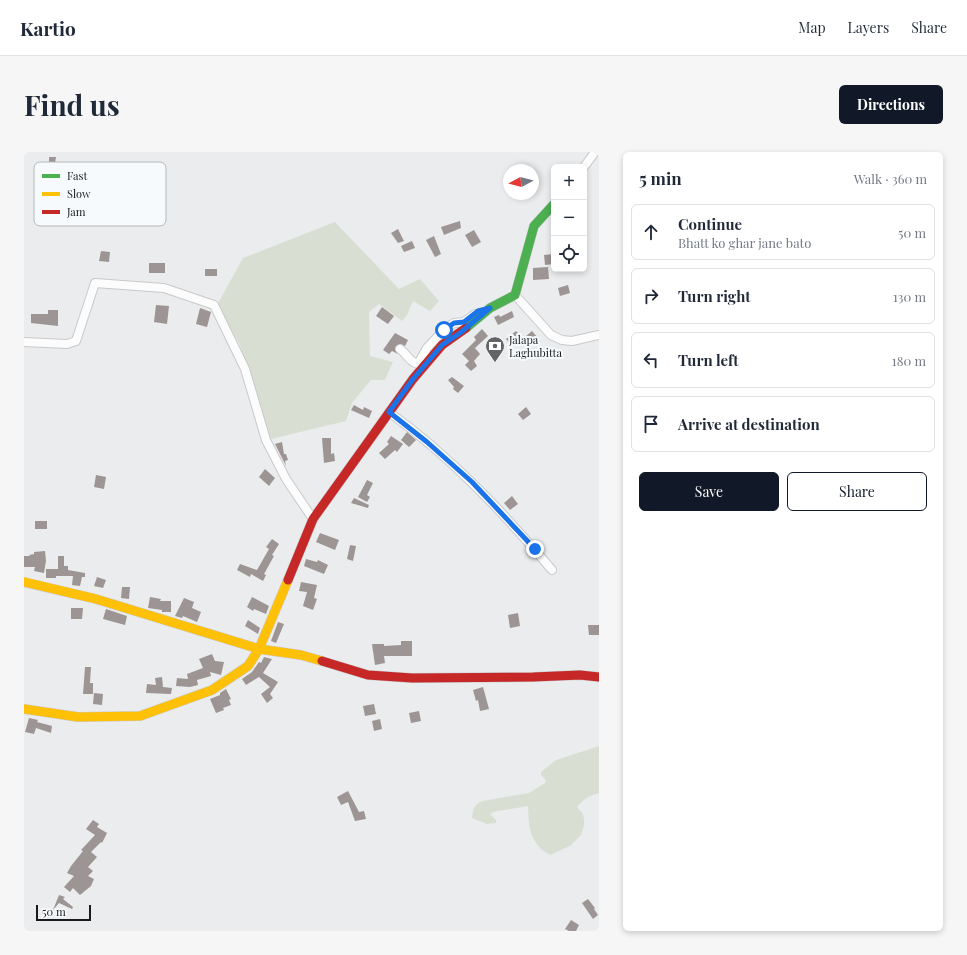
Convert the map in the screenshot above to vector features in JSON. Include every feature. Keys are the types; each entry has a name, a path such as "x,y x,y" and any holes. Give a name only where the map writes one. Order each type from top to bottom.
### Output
{"street":[{"path":"586,164 595,152"},
{"path":"24,708 78,717 140,716 212,690 248,666 259,649 313,519 413,379 442,345 460,333 490,308 515,295 534,226 551,207"},
{"path":"24,342 67,344 76,341 95,283 164,288 214,305 245,369 266,440 286,479 313,519"},
{"path":"515,295 550,335 562,340 572,341 599,335"},
{"path":"400,349 412,362 418,364 427,348 444,330 454,323 464,322 478,311 490,308"},
{"path":"389,412 427,442 472,482 495,505 552,570"},
{"path":"24,582 96,599 259,649 301,655 368,674 412,678 533,678 580,675 599,677"}],"shaded area":[{"path":"335,222 399,289 420,279 439,301 430,311 413,301 407,315 402,321 379,304 369,312 370,356 393,362 385,380 371,380 352,403 346,421 271,439 240,345 217,305 243,258"},
{"path":"599,746 599,793 582,801 577,807 583,814 584,825 581,835 570,846 550,855 542,850 537,845 530,830 528,806 493,812 490,814 496,820 496,823 487,824 472,818 474,808 482,801 529,793 545,783 546,780 541,775 541,772 556,760"}],"building":[{"path":"49,157 56,157 55,162 49,162"},
{"path":"460,221 461,228 444,235 441,227"},
{"path":"398,229 404,241 398,243 391,233"},
{"path":"474,230 481,242 472,247 465,235"},
{"path":"434,236 441,254 435,257 426,240"},
{"path":"412,241 415,248 404,252 401,246"},
{"path":"101,251 110,252 109,262 99,261"},
{"path":"551,254 551,264 545,265 544,255"},
{"path":"149,263 165,263 165,273 149,273"},
{"path":"548,267 549,279 533,280 533,268"},
{"path":"205,269 217,269 217,276 205,276"},
{"path":"568,285 570,293 560,296 558,288"},
{"path":"156,305 169,306 167,324 154,322"},
{"path":"382,307 394,316 388,324 376,316"},
{"path":"200,308 211,312 207,327 196,324"},
{"path":"48,310 58,310 58,326 31,323 31,314 48,314"},
{"path":"512,311 514,317 498,325 494,317 499,315 500,317"},
{"path":"482,329 488,336 475,348 480,354 474,361 477,366 471,371 465,365 469,361 462,354 476,340 474,337"},
{"path":"516,331 521,336 511,345 506,339"},
{"path":"532,331 538,338 531,344 525,337"},
{"path":"395,333 408,340 405,346 401,344 396,346 395,350 398,354 392,351 389,354 383,350"},
{"path":"452,377 464,386 458,393 453,389 454,387 448,380"},
{"path":"354,405 363,410 364,407 372,411 369,418 351,410"},
{"path":"526,407 531,414 523,420 518,414"},
{"path":"407,432 416,440 409,447 401,440"},
{"path":"391,436 403,444 397,452 395,450 385,459 379,453 389,444 387,442"},
{"path":"322,438 331,438 331,454 334,453 335,461 324,463"},
{"path":"282,442 284,454 286,454 288,460 285,461 286,466 275,444"},
{"path":"265,469 275,478 269,486 259,477"},
{"path":"96,475 106,477 104,489 94,487"},
{"path":"367,480 373,483 367,495 370,497 367,502 358,497"},
{"path":"512,496 518,504 510,510 504,503"},
{"path":"354,498 369,505 368,508 351,503"},
{"path":"35,521 47,521 47,529 35,529"},
{"path":"320,533 339,540 335,550 316,542"},
{"path":"272,539 279,544 272,555 274,556 264,574 266,575 263,581 251,574 250,577 237,570 240,564 257,570 269,549 266,547"},
{"path":"350,545 356,546 353,561 347,559"},
{"path":"45,551 46,561 44,573 34,571 35,567 24,567 24,556 30,556 29,555 34,554 34,552"},
{"path":"58,556 64,556 64,566 68,566 68,570 85,573 85,577 82,577 80,586 72,585 73,576 56,576 56,578 46,578 46,569 58,569"},
{"path":"306,559 317,562 318,560 328,565 324,574 304,566"},
{"path":"97,577 106,580 103,588 94,586"},
{"path":"301,582 317,585 314,598 317,599 313,610 303,606 307,592 299,591"},
{"path":"122,587 130,587 129,599 121,598"},
{"path":"150,597 161,599 160,601 171,601 171,612 162,612 162,610 148,608"},
{"path":"252,597 269,606 266,614 254,609 253,611 247,607"},
{"path":"184,598 194,602 192,608 201,612 197,622 183,616 182,618 175,616"},
{"path":"71,608 83,608 82,619 71,619"},
{"path":"106,609 127,616 125,625 103,619"},
{"path":"518,613 520,626 510,628 508,615"},
{"path":"248,620 260,628 258,634 245,626"},
{"path":"278,622 284,624 276,643 271,641"},
{"path":"588,625 599,625 599,635 589,635"},
{"path":"401,641 412,641 412,656 384,656 385,663 375,665 372,644 384,644 384,646 401,645"},
{"path":"212,654 215,661 224,662 221,675 210,672 211,676 197,680 198,685 190,687 176,686 177,678 188,679 187,674 203,668 199,659"},
{"path":"264,657 272,659 263,673 278,682 270,694 273,698 267,703 261,694 270,687 259,677 246,685 242,679 252,672 259,662 261,663"},
{"path":"85,667 91,667 90,683 93,683 93,694 83,694"},
{"path":"162,677 163,687 172,688 171,694 146,693 147,684 156,685 155,678"},
{"path":"483,687 489,709 480,711 478,700 476,701 473,690"},
{"path":"226,689 231,699 229,700 231,705 216,713 210,699 220,695 220,693"},
{"path":"94,693 103,694 102,705 93,704"},
{"path":"374,704 376,714 365,716 363,706"},
{"path":"419,711 421,721 411,723 409,713"},
{"path":"29,718 52,726 51,733 36,728 34,734 25,732"},
{"path":"380,719 382,729 374,731 372,721"},
{"path":"348,791 359,812 364,811 366,819 355,821 348,802 341,805 337,797"},
{"path":"93,820 99,824 97,827 107,833 102,843 101,842 91,852 97,857 88,867 93,871 88,876 94,879 91,886 80,895 73,888 70,892 64,887 74,876 67,873 71,866 83,851 81,850 95,835 86,829"},
{"path":"59,895 65,897 63,899 73,907 72,909 59,903 53,910"},
{"path":"588,899 598,915 593,919 582,903"},
{"path":"571,920 579,925 576,931 569,931 565,929"}],"traffic: fast":[{"path":"466,328 490,308 515,295 534,226 551,207"}],"traffic: slow":[{"path":"24,709 78,717 140,716 212,690 248,666 259,649 288,580"},
{"path":"24,582 96,599 259,649 301,655 322,661"}],"traffic: jam":[{"path":"288,580 313,519 413,379 442,345 466,328"},
{"path":"322,661 368,675 412,678 580,675 599,677"}],"place":[{"name":"Jalapa Laghubitta","path":"495,363"}],"route":[{"path":"444,330 454,323 464,322 478,311 490,308 460,333 442,345 413,379 389,412 404,422 452,463 490,500 535,549"}]}
